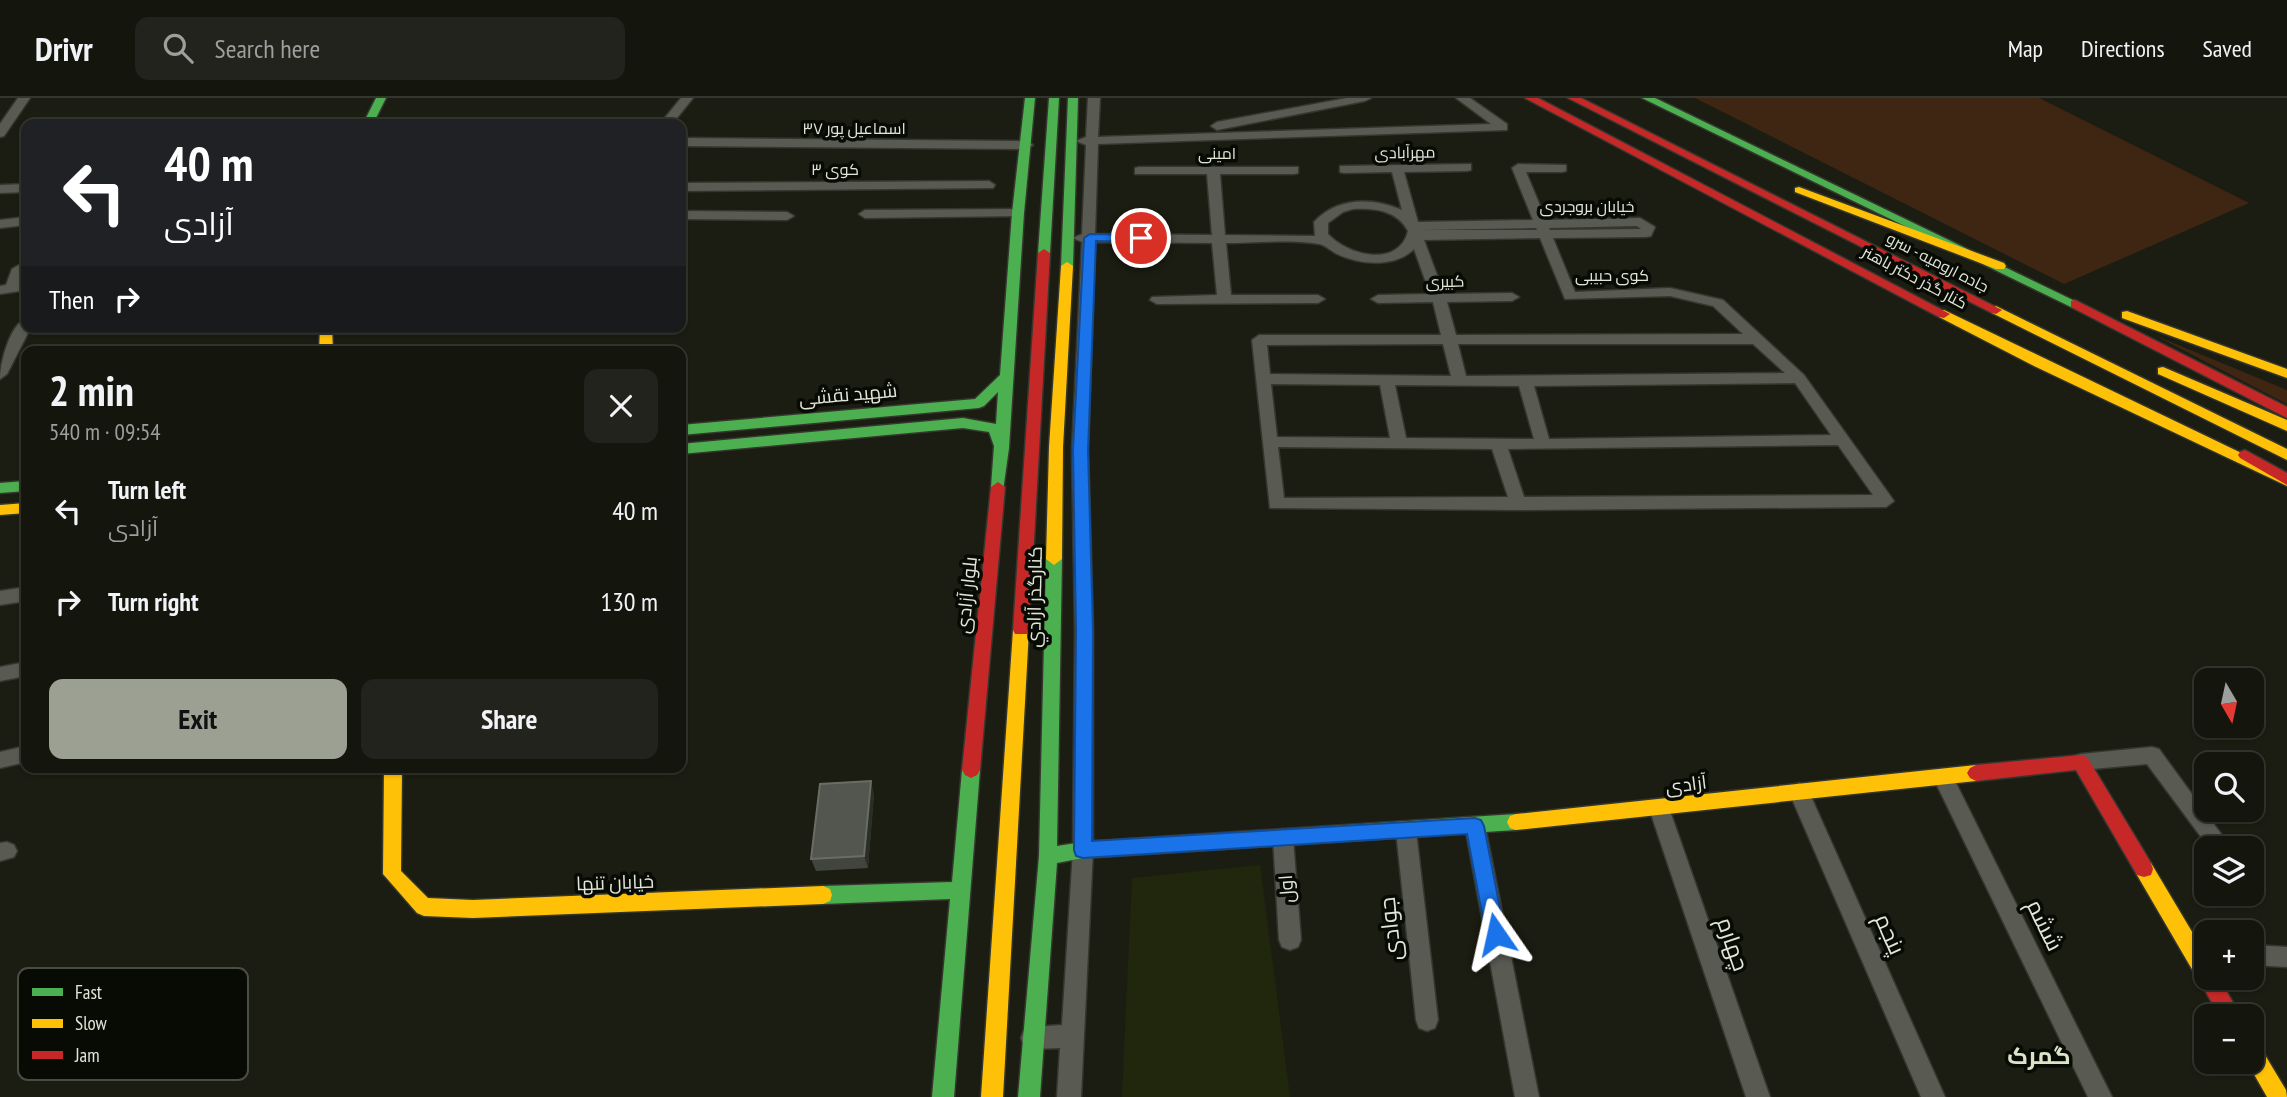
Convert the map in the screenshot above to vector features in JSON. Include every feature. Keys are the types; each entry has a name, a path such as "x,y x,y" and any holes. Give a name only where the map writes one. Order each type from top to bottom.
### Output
{"main road":[{"path":"370,119 381,98"},
{"name":"بلوار آزادی","path":"943,1097 959,890 1002,448 1018,213 1030,98"},
{"path":"992,1097 1054,98"},
{"name":"کنارگذر آزادي","path":"1029,1097 1031,1038 1048,856 1055,632 1056,447 1069,232 1073,98"},
{"name":"کنار گذر دکتر باهنر","path":"1530,98 2039,363 2287,481"},
{"name":"جاده ارومیه - سرو","path":"1573,98 2287,455"},
{"path":"1642,104 2000,266 2287,413"},
{"name":"جاده ارومیه - سرو","path":"1642,104 1799,190 1944,262"},
{"path":"1799,190 2250,363 2287,374"},
{"path":"1046,232 1069,232"},
{"path":"2030,327 2287,481"},
{"path":"2287,426 2157,368 2287,432"},
{"path":"977,424 986,415 984,404 979,403 1007,375"},
{"name":"شهید نقشی","path":"686,430 979,403"},
{"path":"977,424 994,428 1002,448"},
{"name":"شهید نقشی","path":"686,449 977,424"},
{"path":"0,488 21,486"},
{"path":"0,510 21,508"},
{"path":"2081,762 2194,944"},
{"name":"آزادی","path":"1048,856 1083,850 1475,826 2081,762"},
{"name":"خیابان تنها","path":"393,773 392,874 424,907 473,909 959,890"},
{"path":"2264,1072 2279,1097"}],"street":[{"path":"0,133 24,98"},
{"path":"670,119 687,98"},
{"path":"1069,1097 1083,850 1084,631 1080,450 1094,98"},
{"path":"1162,136 1365,98"},
{"path":"1071,141 1503,127 1462,98"},
{"path":"1305,109 1327,132"},
{"name":"اسماعیل پور ۳۷","path":"686,142 1027,145"},
{"name":"مهرآبادی","path":"1344,169 1467,167"},
{"path":"1544,229 1518,168 1562,167"},
{"path":"1397,168 1414,231 1439,299 1461,380"},
{"name":"امینی","path":"1139,171 1294,170"},
{"path":"1213,171 1224,300"},
{"name":"کوی ۳","path":"686,187 989,185"},
{"path":"0,189 21,188"},
{"path":"1322,235 1328,214 1359,205 1395,211 1414,231"},
{"path":"865,214 1018,213"},
{"path":"686,215 787,216"},
{"path":"0,224 21,222"},
{"name":"خیابان بروجردی","path":"1414,231 1544,229 1646,233 1648,230 1640,222 1544,229"},
{"name":"کوی حبیبی","path":"1544,229 1570,296 1670,292 1718,303 1756,339"},
{"path":"1069,232 1322,235 1345,255 1377,259 1404,252 1414,231"},
{"path":"6,289 19,269"},
{"name":"کبیری","path":"1378,299 1512,297"},
{"path":"1157,300 1318,299"},
{"path":"0,374 21,333"},
{"path":"1756,339 1799,378 1886,501 1276,504 1259,341 1756,339"},
{"path":"1264,379 1525,381 1799,378"},
{"path":"1387,380 1399,443"},
{"path":"1525,381 1543,444"},
{"path":"1270,442 1499,445 1842,440"},
{"path":"1499,445 1518,504"},
{"path":"0,598 21,595"},
{"path":"1055,632 1084,631"},
{"path":"0,674 21,670"},
{"path":"0,760 21,755"},
{"path":"2081,762 2152,755 2212,836"},
{"name":"ششم","path":"1943,777 2100,1097"},
{"name":"پنجم","path":"1799,792 1933,1097"},
{"name":"چهارم","path":"1659,808 1758,1097"},
{"path":"1475,826 1527,1097"},
{"name":"جوادی","path":"1406,831 1427,1020"},
{"name":"اول","path":"1283,838 1290,940"},
{"path":"2264,956 2287,957"},
{"path":"1031,1038 1073,1036"}],"shaded area":[{"path":"1695,98 2039,98 2249,203 2064,284"},
{"path":"2154,335 2287,390 2287,404"},
{"path":"1260,865 1290,1097 1122,1097 1132,878"}],"building":[{"path":"871,781 864,856 811,859 820,784"}],"traffic: fast":[{"path":"370,119 381,98"},
{"path":"998,487 1018,213 1030,98"},
{"path":"1044,253 1054,98"},
{"path":"1067,266 1073,98"},
{"path":"1647,98 2075,304"},
{"path":"686,430 979,403 1007,375"},
{"path":"686,449 963,423 994,428 1002,448"},
{"path":"0,488 21,486"},
{"path":"1029,1097 1048,856 1054,559"},
{"path":"943,1097 971,770"},
{"path":"1048,856 1083,850 1516,822"},
{"path":"823,895 959,890"}],"traffic: slow":[{"path":"1799,190 2000,266"},
{"path":"1054,559 1056,447 1067,266"},
{"path":"1996,310 2287,455"},
{"path":"1944,314 2039,363 2287,481"},
{"path":"2127,315 2287,374"},
{"path":"326,333 326,346"},
{"path":"2163,371 2287,426"},
{"path":"0,510 21,508"},
{"path":"992,1097 1021,630"},
{"path":"393,773 392,874 424,907 473,909 823,895"},
{"path":"1516,822 1976,773"},
{"path":"2144,869 2194,954"},
{"path":"2264,1072 2279,1097"}],"traffic: jam":[{"path":"1530,98 1944,314"},
{"path":"1573,98 1996,310"},
{"path":"1021,630 1044,253"},
{"path":"2075,304 2287,413"},
{"path":"2245,455 2287,480"},
{"path":"971,770 998,487"},
{"path":"1976,773 2081,762 2144,869"},
{"path":"2215,990 2223,1004"}],"district":[{"name":"گمرک","path":"2039,1056"}],"route":[{"path":"1141,238 1090,238 1080,450 1084,631 1083,850 1475,826 1496,934"}]}
